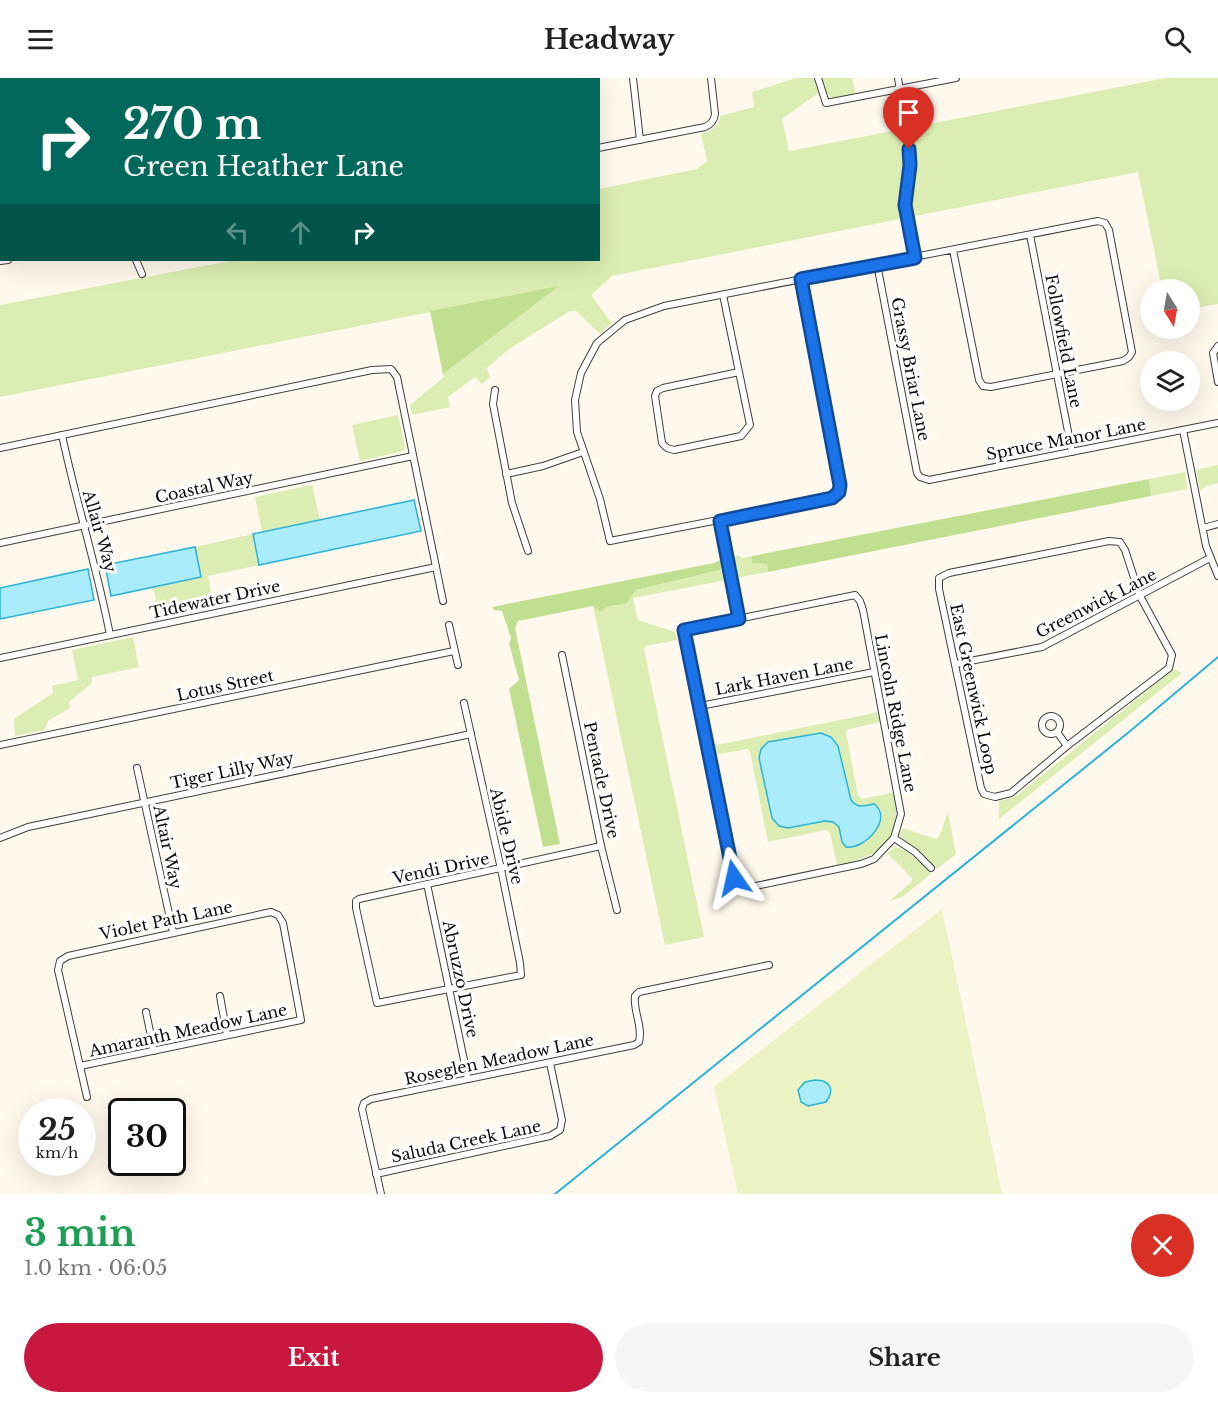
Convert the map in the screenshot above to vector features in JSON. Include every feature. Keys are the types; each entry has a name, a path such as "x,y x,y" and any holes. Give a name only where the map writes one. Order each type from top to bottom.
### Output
{"street":[{"path":"633,78 640,140"},
{"path":"600,148 705,127 714,120 711,78"},
{"path":"818,78 826,103 956,78"},
{"path":"898,78 910,165 905,205 915,258"},
{"path":"801,279 840,485 839,492 832,498 610,541 600,499 578,432 575,400 581,373 597,343 626,320 664,306 877,264 915,258 953,250 1098,221 1110,230 1132,352 1124,361 991,387 983,386 979,380 953,250"},
{"name":"Followfield Lane","path":"1030,235 1072,452"},
{"path":"136,261 142,274"},
{"name":"Grassy Briar Lane","path":"877,264 917,472 920,477"},
{"path":"723,295 739,372 750,425 741,436 674,450 662,443 655,396 657,391 739,372"},
{"path":"1218,346 1213,353 1218,382"},
{"path":"0,448 372,370 391,369 397,377 443,601"},
{"path":"495,390 493,404 506,474 516,520 528,551"},
{"name":"Spruce Manor Lane","path":"920,477 929,480 1218,423"},
{"path":"1184,430 1203,528 1210,558 1218,576"},
{"name":"Allair Way","path":"62,435 99,578 110,634"},
{"path":"506,474 543,466 583,452"},
{"name":"Coastal Way","path":"0,543 413,456"},
{"path":"720,521 739,619 684,630 734,878 740,885 751,887 861,864 874,859 894,838 915,852 931,868"},
{"path":"1203,528 1218,525"},
{"name":"East Greenwick Loop","path":"1067,746 1011,793 995,797 984,794 954,664 939,589 939,578 949,573 1109,541 1120,542 1125,550 1140,596"},
{"name":"Greenwick Lane","path":"954,664 1042,647 1210,558"},
{"name":"Tidewater Drive","path":"0,658 436,567"},
{"name":"Lincoln Ridge Lane","path":"739,619 855,595 860,601 901,814 894,838"},
{"path":"1057,732 1067,746 1169,668 1172,655 1140,596"},
{"path":"449,625 458,665"},
{"name":"Lotus Street","path":"0,745 454,651"},
{"name":"Pentacle Drive","path":"562,655 617,910"},
{"name":"Lark Haven Lane","path":"700,706 874,672"},
{"name":"Abide Drive","path":"449,990 521,975 501,869 464,703"},
{"name":"Tiger Lilly Way","path":"0,838 28,827 471,734"},
{"name":"Altair Way","path":"137,768 173,932"},
{"name":"Vendi Drive","path":"449,990 377,1003 356,901 602,846"},
{"name":"Abruzzo Drive","path":"428,884 468,1079"},
{"name":"Violet Path Lane","path":"80,1066 58,970 60,961 68,956 173,932 271,912 278,915 283,923 301,1020"},
{"name":"Roseglen Meadow Lane","path":"376,1174 362,1110 364,1103 371,1099 634,1045 639,1041 640,1035 634,1002 639,992 769,965"},
{"path":"220,996 228,1035"},
{"path":"146,1012 154,1051"},
{"name":"Amaranth Meadow Lane","path":"80,1066 301,1020"},
{"name":"Saluda Creek Lane","path":"376,1174 550,1136 560,1130 562,1120 550,1063"},
{"path":"80,1066 87,1097"},
{"path":"376,1174 381,1194"}],"green space":[{"path":"796,78 814,78 818,93 782,119 789,151 1166,78 1218,78 1218,304 1200,307 1200,279 1160,279 1138,172 612,276 592,294 612,323 600,334 576,311 570,311 509,349 487,368 490,378 482,384 475,377 448,397 450,407 412,415 410,405 444,377 443,374 557,287 0,397 0,305 230,261 600,261 600,189 697,169 707,161 701,134 714,128 720,116 754,107 752,92"},
{"path":"822,78 852,78 856,95 832,98 826,92"},
{"path":"559,286 443,374 430,311"},
{"path":"398,415 405,447 403,451 360,461 352,425"},
{"path":"1218,465 1218,483 1206,486 1200,491 1196,470"},
{"path":"1185,472 1187,489 1151,496 1149,479"},
{"path":"1149,479 1151,496 768,572 767,564 752,563 752,556"},
{"path":"312,485 320,520 262,532 255,497"},
{"path":"253,534 259,565 208,576 214,606 160,617 153,587 201,577 195,547"},
{"path":"738,555 742,558 752,556 753,563 767,564 768,572 735,578 731,557"},
{"path":"723,559 727,580 633,598 638,620 675,632 677,640 646,646 644,649 704,937 665,945 593,606 600,611 609,606 626,604 636,590 720,570 722,565 720,560"},
{"path":"720,560 722,565 720,570 636,590 626,604 609,606 600,612 593,606 518,621 515,628 560,844 543,847 509,689 519,680 509,643 511,638 502,611 494,610 492,607"},
{"path":"133,637 139,667 92,677 92,683 69,702 70,708 48,721 45,730 15,736 14,719 53,693 52,686 78,680 72,650"},
{"path":"1174,669 1182,673 999,819 999,801 1019,794"},
{"path":"879,712 881,722 849,729 846,732 858,796 862,799 895,792 895,823 885,844 866,857 837,865 830,833 826,830 768,842 750,751 747,749 714,755 712,746"},
{"path":"948,812 956,854 937,869 921,852 903,840 900,834 903,828 936,839 939,837"},
{"path":"895,847 910,854 931,874 902,897 890,901 912,881 912,878 887,853"},
{"path":"942,909 1002,1194 738,1194 714,1087"}],"water":[{"path":"414,500 421,531 259,565 253,534"},
{"path":"195,547 201,577 111,596 105,565"},
{"path":"88,569 94,600 0,619 0,588"},
{"path":"821,733 831,737 838,746 851,800 859,806 874,804 881,817 875,832 861,844 853,847 846,847 842,842 839,827 833,822 825,821 788,828 779,826 772,818 759,758 761,749 768,742"},
{"path":"820,1080 830,1086 829,1097 826,1102 808,1106 801,1102 798,1090 805,1082"}],"waterway":[{"path":"555,1194 1129,732 1218,657"}],"route":[{"path":"734,878 684,630 739,619 720,521 832,498 839,492 840,485 801,279 915,258 905,205 910,165 909,149"}]}
